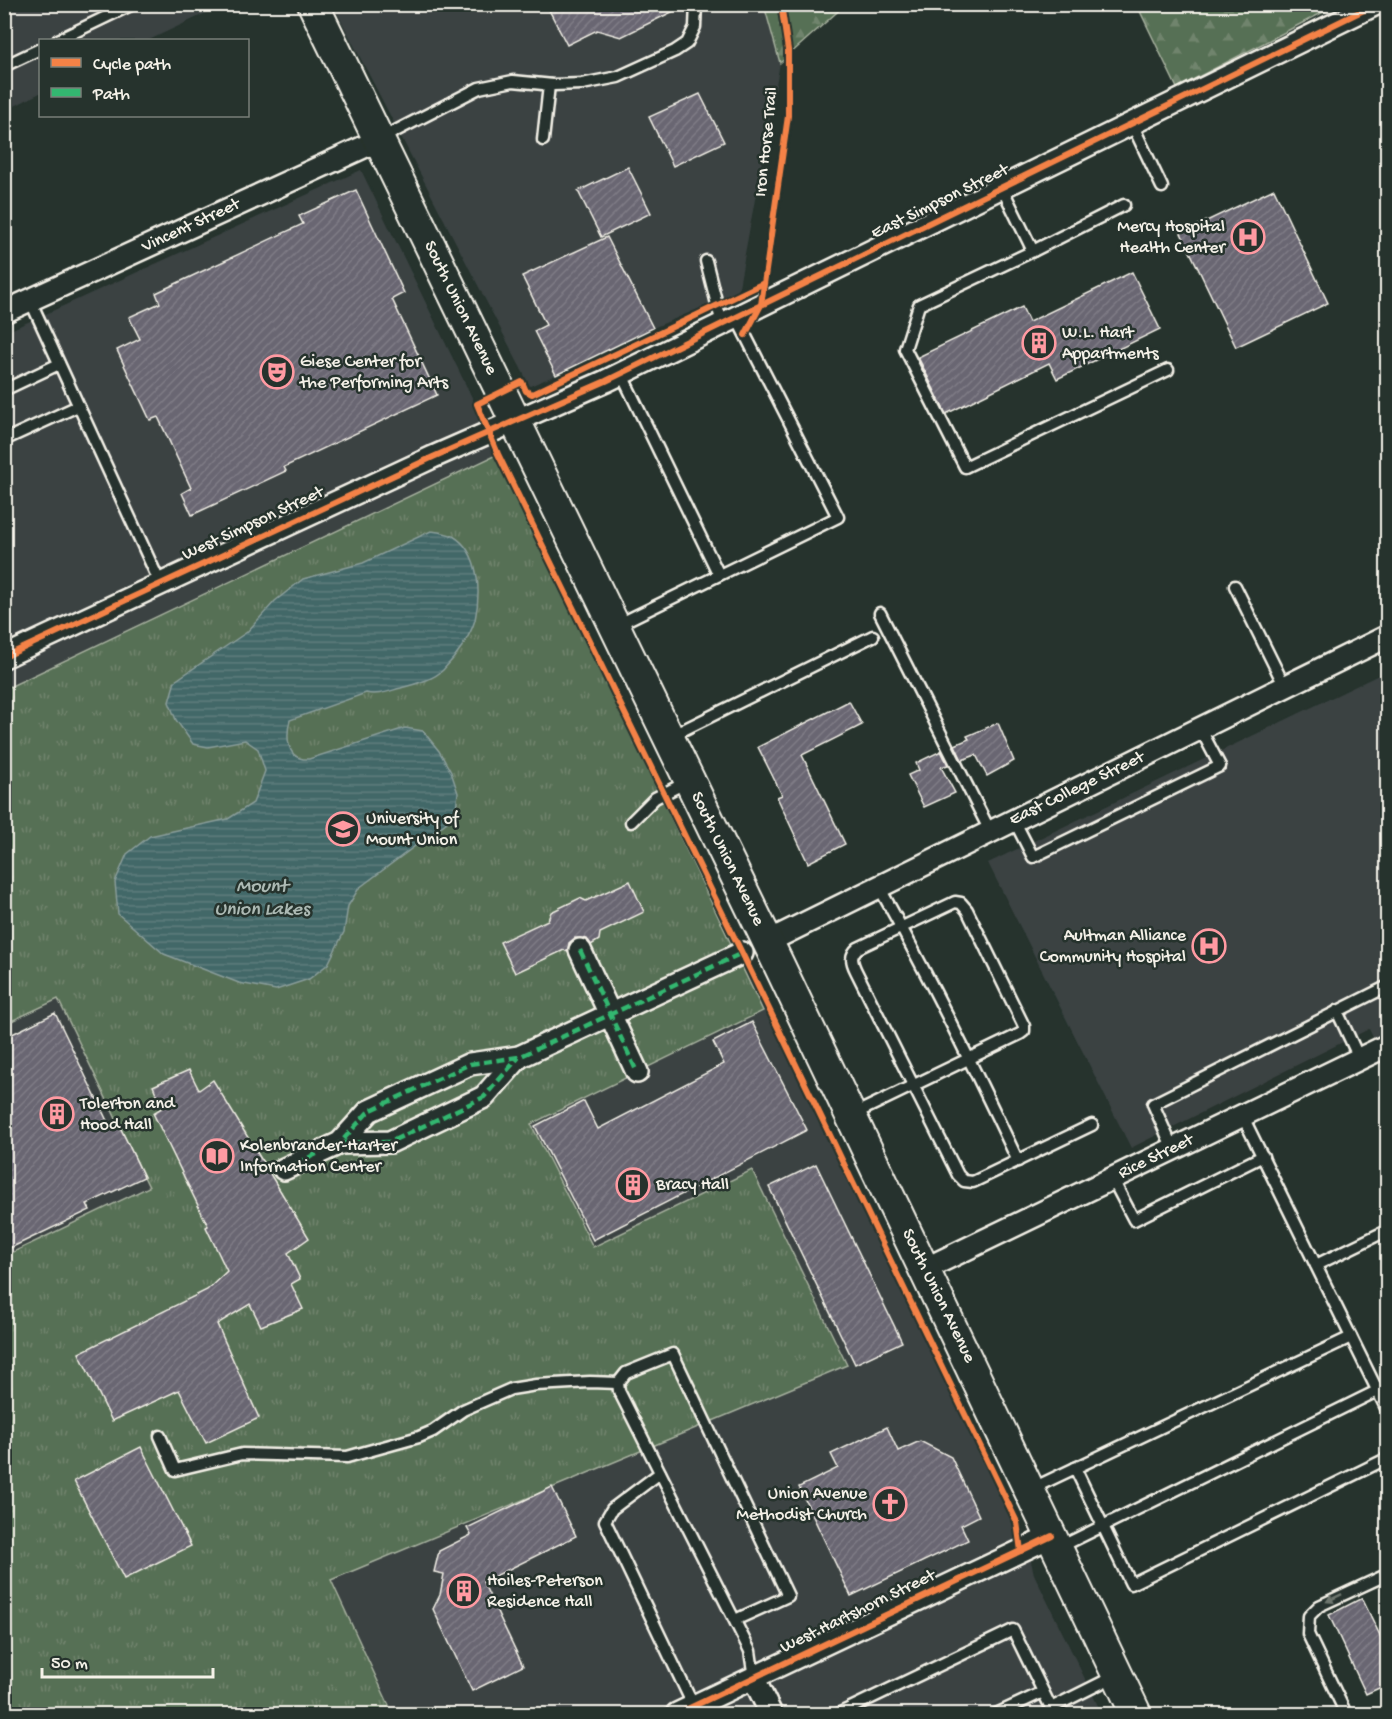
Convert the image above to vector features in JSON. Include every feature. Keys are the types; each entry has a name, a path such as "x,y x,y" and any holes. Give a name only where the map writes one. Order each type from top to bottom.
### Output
{"main road":[{"name":"South Union Avenue","path":"313,4 689,781 755,947 851,1116 1136,1714"}],"street":[{"name":"East Simpson Street","path":"515,422 729,321 1376,4"},
{"name":"Vincent Street","path":"4,312 379,140"},
{"name":"West Simpson Street","path":"4,657 422,462 515,422"},
{"name":"East College Street","path":"519,1057 879,887 1388,636"},
{"path":"580,950 637,1072"},
{"name":"Rice Street","path":"925,1269 1388,1045"},
{"path":"340,1143 390,1142 401,1137 483,1097 519,1057"},
{"path":"284,1169 340,1143 369,1111 470,1064 519,1057"},
{"name":"West Hartshorn Street","path":"686,1711 1055,1542"},
{"path":"754,1678 771,1714"}],"lane":[{"path":"60,39 133,4"},
{"path":"379,140 479,88 513,81 549,85 582,84 618,77 687,44 695,27 696,4"},
{"path":"4,66 39,49"},
{"path":"543,140 549,85"},
{"path":"1132,124 1162,187"},
{"path":"1002,188 1034,251"},
{"path":"1124,205 1034,251 919,305 905,349 965,467 1168,370"},
{"path":"614,626 838,517 729,321 706,261"},
{"path":"30,300 160,584"},
{"path":"4,390 59,364"},
{"path":"621,373 720,575"},
{"path":"4,441 78,406"},
{"path":"1234,586 1285,687"},
{"path":"879,613 990,831"},
{"path":"668,737 873,636"},
{"path":"1014,820 1033,857 1220,766 1200,728"},
{"path":"632,822 655,798 689,781"},
{"path":"879,887 902,927 969,1059 1018,1161"},
{"path":"851,1116 915,1085 969,1059 1020,1034 1024,1029 967,910 961,903 950,903 858,948 852,955 852,959 915,1085 958,1175 964,1181 973,1182 1092,1125"},
{"path":"1173,1149 1153,1104 1388,986"},
{"path":"1336,1011 1359,1058"},
{"path":"1242,1115 1388,1412"},
{"path":"1112,1178 1134,1220 1263,1156"},
{"path":"1316,1265 1388,1230"},
{"path":"1030,1489 1351,1337"},
{"path":"735,1620 788,1596 673,1354 626,1373 618,1383 619,1391 750,1651 754,1678"},
{"path":"160,1436 175,1470 242,1454 346,1457 433,1431 463,1410 511,1389 546,1384 618,1383"},
{"path":"1055,1542 1103,1526 1377,1391"},
{"path":"1075,1468 1131,1584 1388,1458"},
{"path":"660,1473 612,1509 604,1521 686,1711"},
{"path":"1346,1714 1308,1634 1309,1616 1319,1606 1388,1574"},
{"path":"838,1714 1013,1630 1052,1711 1118,1675"},
{"path":"996,1714 1043,1692"}],"shaded area":[{"path":"5,5 223,5 151,39 39,39 39,94 5,111"},
{"path":"333,5 764,5 780,63 738,292 653,328 530,386"},
{"name":"University of Mount Union","path":"361,170 1022,1525 1034,1574 1102,1714 5,1714 4,333"},
{"name":"Aultman Alliance Community Hospital","path":"1387,671 1387,1067 1369,1029 1131,1148 988,863"}],"green space":[{"path":"764,4 845,5 780,63"},
{"path":"1137,5 1337,5 1177,88"},
{"name":"University of Mount Union","path":"498,454 763,1011 531,1124 593,1247 752,1170 847,1365 331,1580 393,1714 5,1714 5,1256 149,1187 58,999 5,1024 5,689"}],"water":[{"name":"Mount Union Lakes","path":"431,531 453,536 469,552 473,562 478,585 477,609 473,626 462,646 443,670 429,679 384,693 366,693 290,720 288,740 296,756 309,759 405,728 423,731 439,751 451,772 458,793 455,816 359,888 348,906 344,932 328,964 309,979 276,990 239,983 164,954 118,914 115,882 127,854 150,836 228,819 253,803 265,771 258,749 245,740 208,747 193,744 176,720 169,702 175,681 247,632 275,601 303,579 363,563"}],"building":[{"path":"546,4 688,4 621,37 597,30 567,45"},
{"path":"700,94 724,142 673,166 649,117"},
{"path":"628,167 651,213 601,237 578,191"},
{"path":"1274,189 1328,303 1236,347 1181,233"},
{"name":"Giese Center for the Performing Arts","path":"356,190 404,293 392,299 437,395 284,467 286,471 192,515 182,493 191,488 158,417 150,420 117,350 140,339 129,317 160,303 156,293 303,224 299,216"},
{"path":"607,237 653,328 556,375 534,331 546,325 522,276"},
{"name":"W.L. Hart Appartments","path":"1132,272 1160,329 1057,379 1049,363 946,414 918,357 1022,307 1029,322"},
{"path":"849,701 862,725 802,755 845,844 808,863 777,797 782,795 758,747"},
{"path":"998,723 1014,761 987,776 976,755 962,760 955,745 969,739 967,736"},
{"path":"941,751 948,765 941,767 955,793 924,807 908,775 919,770 916,763"},
{"path":"630,881 644,912 600,933 599,940 591,945 587,939 575,938 569,943 568,952 564,950 515,973 500,942 548,920 551,912 580,898 586,901"},
{"name":"Tolerton and Hood Hall","path":"55,1013 111,1129 119,1125 144,1177 87,1204 90,1210 4,1251 4,1038"},
{"name":"Bracy Hall","path":"752,1022 807,1130 593,1240 535,1126 584,1101 598,1129 724,1064 713,1042"},
{"path":"189,1070 199,1090 213,1080 309,1238 288,1253 300,1279 291,1284 303,1309 261,1326 250,1304 217,1324 259,1418 206,1443 179,1390 112,1421 79,1353 207,1290 227,1271 206,1227 208,1226 153,1113 162,1108 153,1086"},
{"path":"816,1164 902,1342 855,1364 769,1187"},
{"name":"Union Avenue Methodist Church","path":"887,1427 898,1451 920,1441 951,1457 979,1516 961,1525 968,1540 851,1596 799,1487 838,1468 831,1454"},
{"path":"141,1447 191,1546 124,1579 74,1481"},
{"name":"Hoiles-Peterson Residence Hall","path":"552,1487 576,1536 483,1582 523,1666 472,1691 433,1609 440,1595 444,1574 434,1572 439,1551 471,1535 467,1528"},
{"path":"1362,1598 1388,1652 1388,1684 1366,1694 1329,1615"}],"marked path":[{"path":"580,950 637,1072"},
{"path":"284,1169 340,1143 369,1111 470,1064 519,1057 742,953"},
{"path":"340,1143 390,1142 484,1097 519,1057"}],"cycle path":[{"name":"Iron Horse Trail","path":"745,335 761,305 788,116 788,50 781,4"},
{"path":"4,657 433,457 606,381 1376,4"},
{"path":"764,283 532,394 526,391 522,382 477,404 498,454 1017,1522 1021,1551"},
{"path":"677,1714 1052,1536"}],"place":[{"name":"Mercy Hospital Health Center","path":"1248,237"},
{"name":"W.L. Hart Appartments","path":"1039,343"},
{"name":"Giese Center for the Performing Arts","path":"277,372"},
{"name":"University of Mount Union","path":"343,829"},
{"name":"Aultman Alliance Community Hospital","path":"1209,946"},
{"name":"Tolerton and Hood Hall","path":"57,1114"},
{"name":"Kolenbrander-Harter Information Center","path":"217,1156"},
{"name":"Bracy Hall","path":"633,1185"},
{"name":"Union Avenue Methodist Church","path":"890,1504"},
{"name":"Hoiles-Peterson Residence Hall","path":"464,1591"}]}
